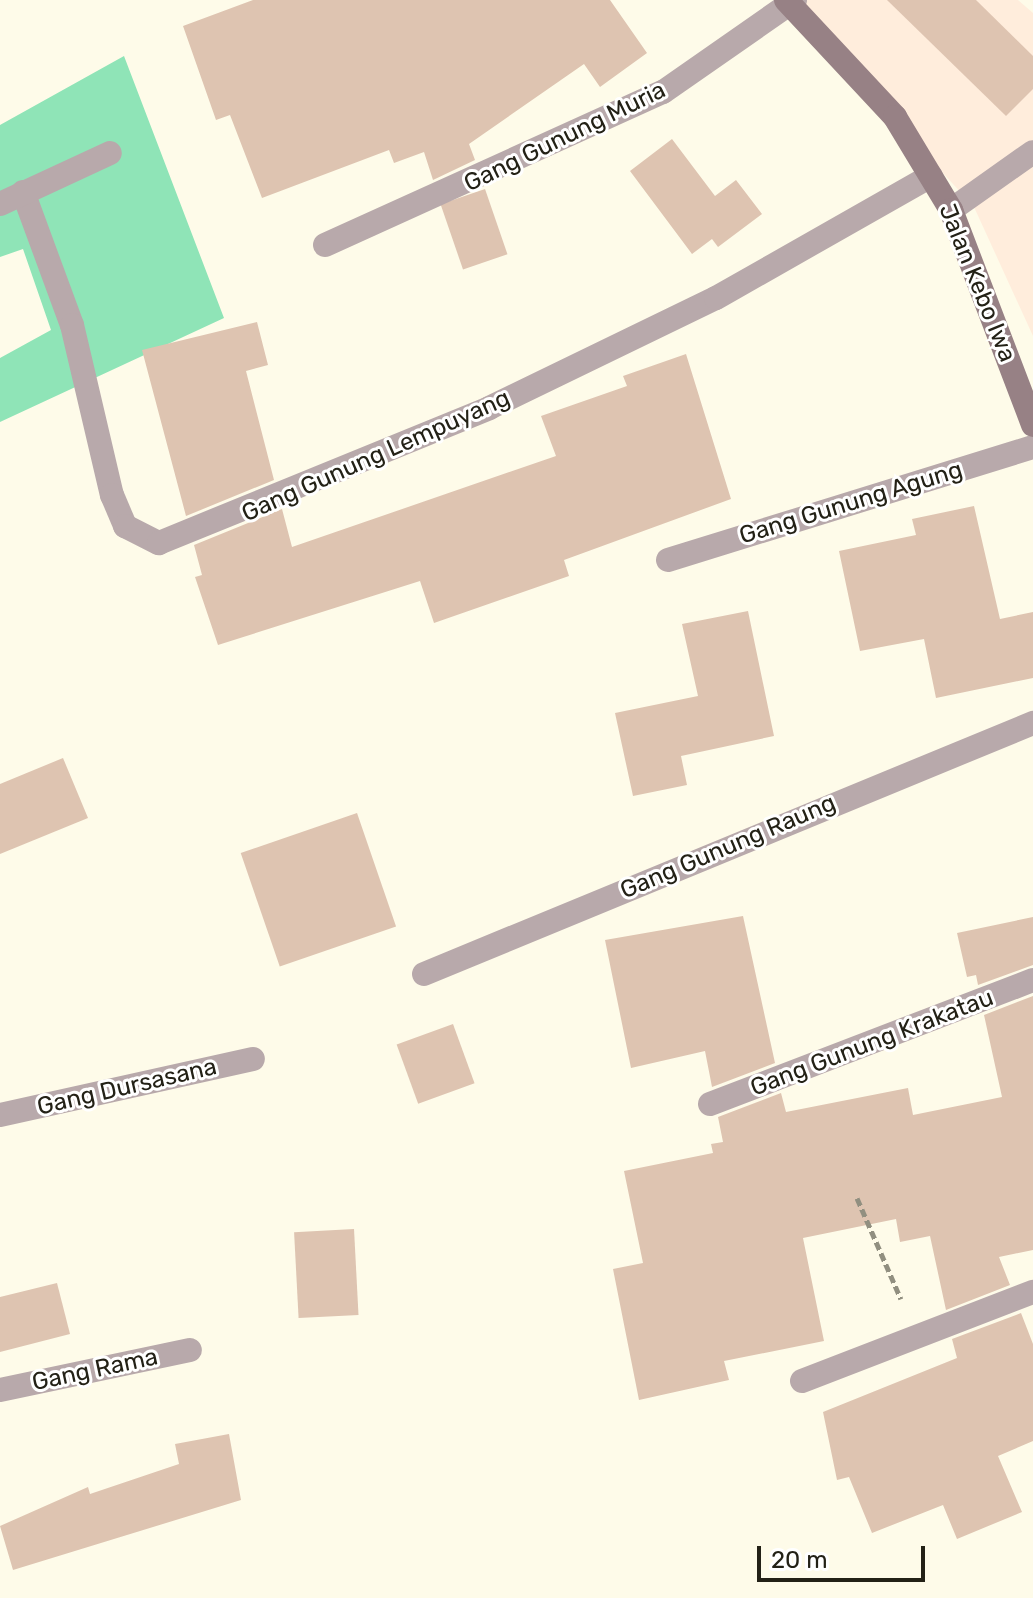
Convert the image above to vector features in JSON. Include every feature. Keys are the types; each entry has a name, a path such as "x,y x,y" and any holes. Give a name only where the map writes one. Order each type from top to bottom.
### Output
{"street":[{"name":"Jalan Kebo Iwa","path":"791,1 895,117 951,210 1033,425"},
{"name":"Gang Gunung Muria","path":"325,245 663,92 791,1"},
{"path":"951,210 1033,152"},
{"path":"0,204 110,153"},
{"name":"Gang Gunung Lempuyang","path":"23,192 72,325 112,495 125,526 159,543 489,408 716,298 931,176"},
{"name":"Gang Gunung Agung","path":"668,560 1033,447"},
{"name":"Gang Gunung Raung","path":"424,974 1033,723"},
{"name":"Gang Gunung Krakatau","path":"710,1104 1033,980"},
{"name":"Gang Dursasana","path":"0,1115 253,1059"},
{"path":"802,1381 1033,1292"},
{"name":"Gang Rama","path":"0,1390 190,1350"}],"path":[{"path":"857,1198 917,1336"}],"shaded area":[{"path":"807,0 1018,0 1033,13 1033,336 974,207 796,12"}],"green space":[{"path":"124,56 224,318 0,422 0,358 51,330 23,249 0,257 0,125"}],"building":[{"path":"253,0 610,0 647,53 600,87 584,64 469,144 475,160 433,180 424,152 394,163 389,150 262,198 230,115 216,120 183,26"},
{"path":"887,0 976,0 1033,56 1033,89 1006,116"},
{"path":"672,139 715,196 736,180 762,214 718,247 712,239 692,254 630,171"},
{"path":"485,189 507,254 463,270 441,204"},
{"path":"257,322 268,365 246,371 274,480 186,516 142,350"},
{"path":"686,354 731,499 564,560 569,576 434,623 420,581 218,645 195,577 202,575 194,545 282,509 292,547 556,456 541,416 627,386 623,376"},
{"path":"974,506 1000,619 1033,612 1033,678 936,698 924,639 860,651 839,551 916,535 912,519"},
{"path":"748,611 774,736 681,756 687,785 633,796 615,713 698,696 682,624"},
{"path":"63,758 88,818 0,854 0,784"},
{"path":"357,813 396,926 280,967 241,853"},
{"path":"743,916 775,1063 712,1087 705,1051 631,1068 605,940"},
{"path":"1033,917 1033,965 978,985 976,975 967,977 957,933"},
{"path":"1033,996 1033,1250 999,1257 1010,1285 946,1310 930,1236 900,1242 896,1219 803,1238 824,1341 724,1361 729,1380 639,1400 613,1269 643,1263 624,1171 713,1153 711,1144 723,1142 718,1117 781,1093 786,1112 908,1088 913,1115 1002,1097 984,1015"},
{"path":"453,1024 475,1083 418,1104 397,1045"},
{"path":"354,1229 359,1315 299,1318 294,1232"},
{"path":"57,1283 70,1334 0,1352 0,1297"},
{"path":"1021,1313 1033,1344 1033,1441 998,1456 1022,1512 957,1539 943,1505 872,1533 849,1477 837,1480 823,1412 957,1358 952,1339"},
{"path":"229,1434 241,1500 13,1570 0,1526 88,1487 90,1494 179,1464 175,1444"}]}
